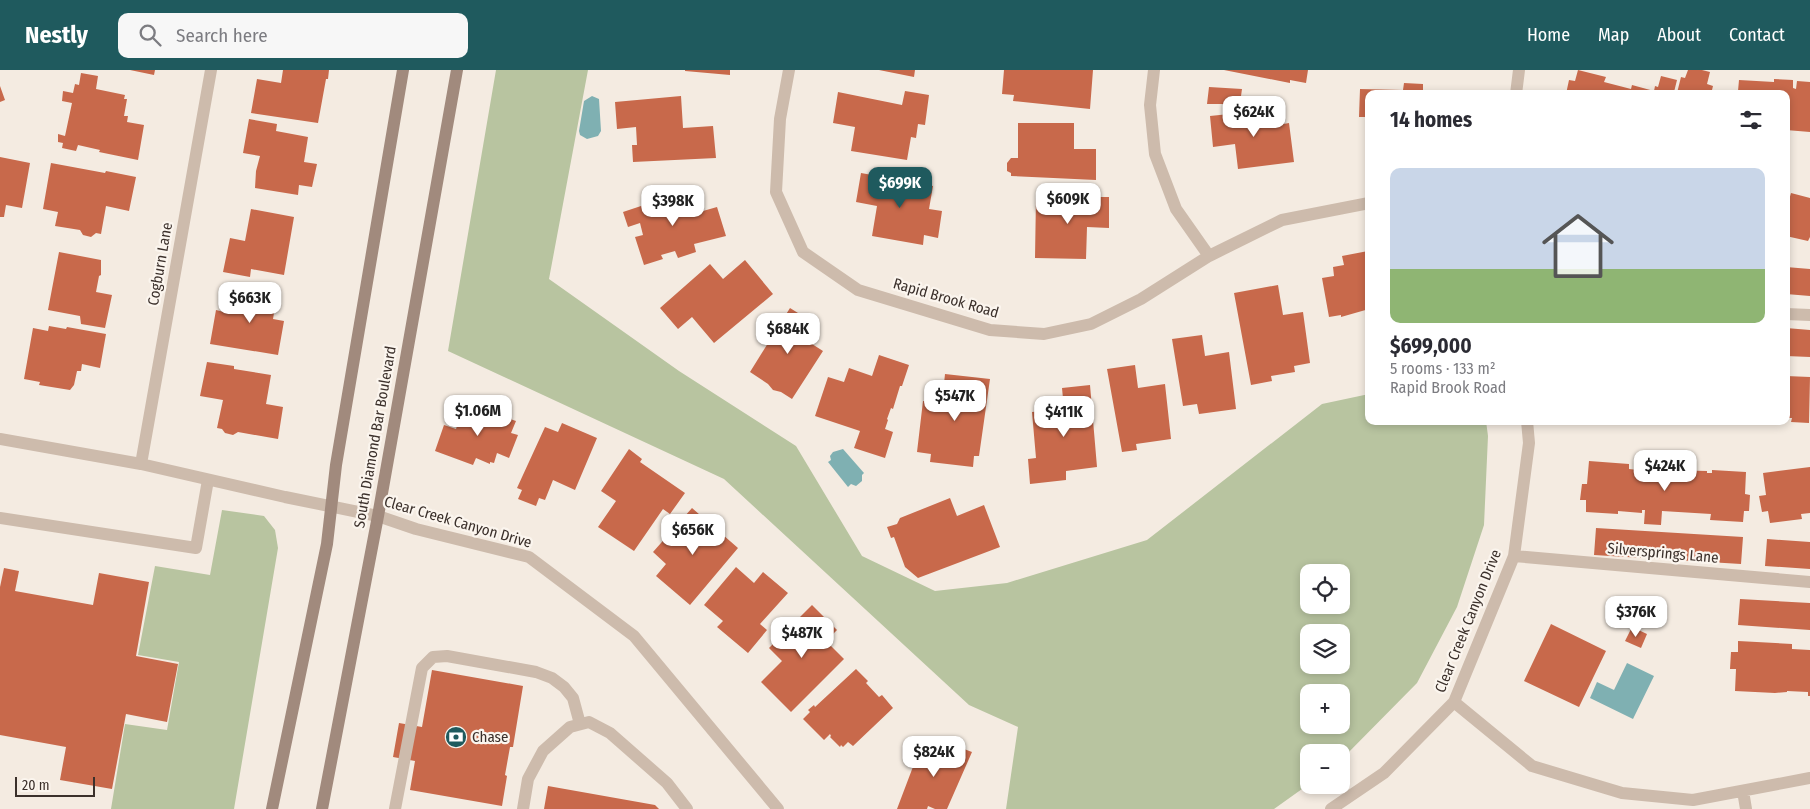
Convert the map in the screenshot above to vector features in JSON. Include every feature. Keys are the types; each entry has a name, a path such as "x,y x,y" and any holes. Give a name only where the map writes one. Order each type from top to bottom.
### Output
{"main road":[{"name":"South Diamond Bar Boulevard","path":"272,809 327,544 330,506 340,437 403,70"},
{"name":"South Diamond Bar Boulevard","path":"322,809 378,516 458,70"}],"street":[{"name":"Cogburn Lane","path":"141,464 211,70"},
{"name":"Rapid Brook Road","path":"789,70 780,119 776,192 803,252 858,290 990,330 1044,334 1090,324 1141,299 1209,256 1282,220 1365,205"},
{"path":"1154,70 1150,105 1155,154 1176,209 1209,256"},
{"path":"1516,90 1519,70"},
{"path":"1790,314 1810,315"},
{"name":"Clear Creek Canyon Drive","path":"1331,809 1384,773 1454,702 1514,556 1529,443 1527,425"},
{"name":"Clear Creek Canyon Drive","path":"0,439 141,464 378,516 416,529 529,557 634,636 778,809"},
{"path":"0,518 196,548 208,480"},
{"name":"Silversprings Lane","path":"1514,556 1810,582"},
{"path":"396,809 422,668 433,657 447,656 536,672 552,678 564,687 573,698 580,724"},
{"path":"1454,702 1532,766 1622,793 1694,800 1810,778"},
{"path":"523,809 528,779 543,751 570,727 589,722 610,733 667,783 688,809"},
{"path":"1743,791 1746,809"}],"green space":[{"path":"496,70 588,70 549,279 679,371 796,446 862,556 935,591 1007,583 1147,540 1322,404 1365,395 1365,425 1487,425 1488,436 1484,525 1457,607 1417,683 1350,751 1350,744 1300,744 1300,790 1274,809 1006,809 1018,727 969,705 724,479 448,351"},
{"path":"222,510 264,516 275,530 278,548 234,809 111,809 125,724 167,730 179,662 138,655 155,566 210,575"}],"water":[{"path":"592,96 599,99 601,131 598,136 587,139 580,135 579,131 584,101"},
{"path":"843,449 864,473 862,481 856,486 851,484 848,487 828,462 831,460 830,456 833,452"},
{"path":"1627,663 1654,676 1633,719 1590,698 1597,682 1614,690"}],"building":[{"path":"130,70 155,70 154,75"},
{"path":"283,70 329,70 318,123 251,113 257,79 281,83"},
{"path":"730,70 730,75 685,71"},
{"path":"879,70 915,70 914,77"},
{"path":"1004,70 1093,70 1090,109 1013,101 1014,95 1002,94"},
{"path":"1224,70 1308,70 1306,83 1290,80 1290,83"},
{"path":"1578,70 1606,77 1604,82 1631,89 1632,85 1650,90 1567,90 1569,80 1575,81"},
{"path":"1688,70 1710,72 1707,84 1713,86 1712,90 1678,90 1681,77 1685,78"},
{"path":"81,73 98,76 96,89 125,95 124,99 127,99 124,116 128,116 127,122 144,125 138,160 99,152 100,150 78,145 76,151 62,148 63,143 58,142 58,134 65,136 72,103 62,101 63,91 73,93 75,84 79,85"},
{"path":"1661,76 1677,80 1674,90 1654,90 1655,86 1658,87"},
{"path":"1774,79 1793,80 1793,88 1796,89 1797,81 1810,82 1810,132 1790,130 1790,90 1738,90 1739,80 1774,82"},
{"path":"1404,83 1423,84 1423,90 1403,90"},
{"path":"0,86 5,100 0,102"},
{"path":"1209,87 1242,89 1240,103 1207,104"},
{"path":"1360,89 1403,90 1365,90 1365,117 1359,117"},
{"path":"905,91 929,95 925,125 918,124 916,138 911,137 907,160 851,151 855,127 833,123 838,92 902,105"},
{"path":"681,96 683,128 713,126 716,158 633,162 632,145 637,145 636,127 617,129 615,102"},
{"path":"1276,109 1278,125 1289,123 1294,162 1238,169 1235,144 1213,147 1210,116"},
{"path":"249,119 277,124 276,131 308,137 304,162 317,164 312,187 299,185 298,195 255,188 256,171 260,156 243,153"},
{"path":"1018,123 1074,123 1074,149 1096,149 1096,180 1011,176 1011,173 1007,171 1007,163 1011,158 1018,158"},
{"path":"0,157 30,163 22,208 6,205 4,217 0,217"},
{"path":"51,163 136,177 129,211 106,206 101,234 96,233 91,237 83,235 80,230 55,226 58,212 43,209"},
{"path":"861,173 933,186 929,209 942,211 938,238 924,235 923,245 872,236 877,206 856,202"},
{"path":"689,190 696,213 717,207 726,236 694,244 696,252 678,258 675,251 661,255 663,259 644,265 635,237 643,235 640,223 628,227 623,212"},
{"path":"1791,193 1810,198 1810,237 1808,241 1790,237"},
{"path":"1036,197 1109,197 1109,228 1087,227 1086,259 1035,258"},
{"path":"251,209 294,217 284,275 251,269 250,277 223,272 230,238 245,241"},
{"path":"59,252 101,260 101,275 99,276 96,292 112,295 105,328 81,324 80,316 48,310"},
{"path":"1365,252 1365,310 1341,317 1341,315 1329,317 1322,278 1334,276 1333,267 1344,265 1342,256"},
{"path":"745,260 773,294 714,343 692,317 678,329 660,308 710,264 723,279"},
{"path":"1790,267 1810,269 1810,296 1790,294"},
{"path":"1278,285 1283,315 1303,312 1310,363 1294,366 1295,372 1271,376 1272,381 1251,385 1234,293"},
{"path":"244,287 275,293 272,312 274,313 273,319 284,321 278,355 210,344 216,310 232,314 233,307 239,307"},
{"path":"790,308 814,323 809,330 817,336 812,344 823,351 792,399 781,392 773,390 768,384 750,372"},
{"path":"49,326 66,329 67,327 106,334 100,368 82,364 81,371 77,371 74,385 70,390 39,385 40,382 24,379 33,328 48,331"},
{"path":"1790,328 1810,330 1810,357 1790,356"},
{"path":"1202,335 1205,356 1229,352 1236,409 1199,414 1197,404 1183,406 1172,339"},
{"path":"879,355 909,365 893,409 891,408 887,419 885,429 893,432 885,458 854,448 860,431 815,416 828,377 844,382 849,368 872,376"},
{"path":"207,362 271,375 266,404 283,407 278,439 238,432 233,435 217,428 223,400 200,396"},
{"path":"1135,365 1138,388 1165,384 1171,439 1136,444 1137,450 1122,452 1107,369"},
{"path":"945,374 990,379 979,456 974,456 973,467 930,462 931,454 917,452 923,401 942,403"},
{"path":"1790,376 1810,377 1809,423 1791,422 1792,418 1790,418"},
{"path":"1090,385 1097,467 1066,471 1066,480 1030,484 1028,459 1036,458 1032,412 1064,409 1062,388"},
{"path":"465,403 516,421 511,433 518,435 509,458 497,453 494,463 490,462 490,464 476,458 473,465 435,451 444,425 456,429"},
{"path":"562,423 597,438 575,490 553,480 545,500 539,498 536,506 518,499 522,490 517,488 545,427 558,432"},
{"path":"629,449 642,459 640,462 685,493 670,514 663,509 634,551 598,527 616,501 601,491"},
{"path":"1589,461 1629,464 1629,469 1666,473 1667,470 1707,471 1707,473 1712,473 1712,470 1746,472 1745,494 1750,495 1749,511 1744,511 1743,522 1710,520 1711,514 1662,511 1661,525 1644,524 1645,510 1642,510 1642,513 1618,511 1618,514 1586,512 1586,500 1580,500 1582,484 1587,484"},
{"path":"1810,467 1810,513 1801,514 1802,519 1770,523 1768,511 1762,512 1759,496 1766,495 1763,473"},
{"path":"950,498 957,516 984,505 1000,547 918,578 905,567 894,537 891,538 887,527 897,524 900,518"},
{"path":"692,508 738,548 690,605 656,576 666,564 653,552"},
{"path":"1596,528 1743,537 1741,564 1594,555"},
{"path":"1767,539 1810,542 1810,569 1765,566"},
{"path":"736,567 754,583 763,572 788,593 760,624 767,630 748,653 717,627 723,621 704,605"},
{"path":"4,568 19,571 15,591 93,605 99,573 149,582 136,656 178,664 167,722 126,714 112,789 60,780 66,747 0,735 0,587"},
{"path":"1740,599 1810,603 1810,630 1738,625"},
{"path":"812,605 837,630 826,641 844,659 791,712 761,682 782,661 769,648"},
{"path":"1551,624 1606,651 1579,707 1524,681"},
{"path":"1632,627 1647,634 1641,648 1625,641"},
{"path":"1738,641 1792,644 1792,649 1810,650 1810,696 1808,696 1808,692 1735,691 1736,669 1730,669 1731,652 1738,652"},
{"path":"856,669 868,681 866,683 879,697 882,695 893,708 853,746 848,742 843,747 841,745 840,747 830,737 830,734 824,740 803,719 810,712 808,710 814,705 815,707"},
{"name":"Chase","path":"432,670 523,686 513,747 510,747 505,775 507,776 502,806 410,790 415,761 393,757 399,723 422,727"},
{"path":"922,743 952,755 956,746 972,752 947,809 935,809 928,806 927,809 897,809"},
{"path":"548,786 655,805 659,809 544,809"}],"place":[{"name":"Chase","path":"456,737"}]}
